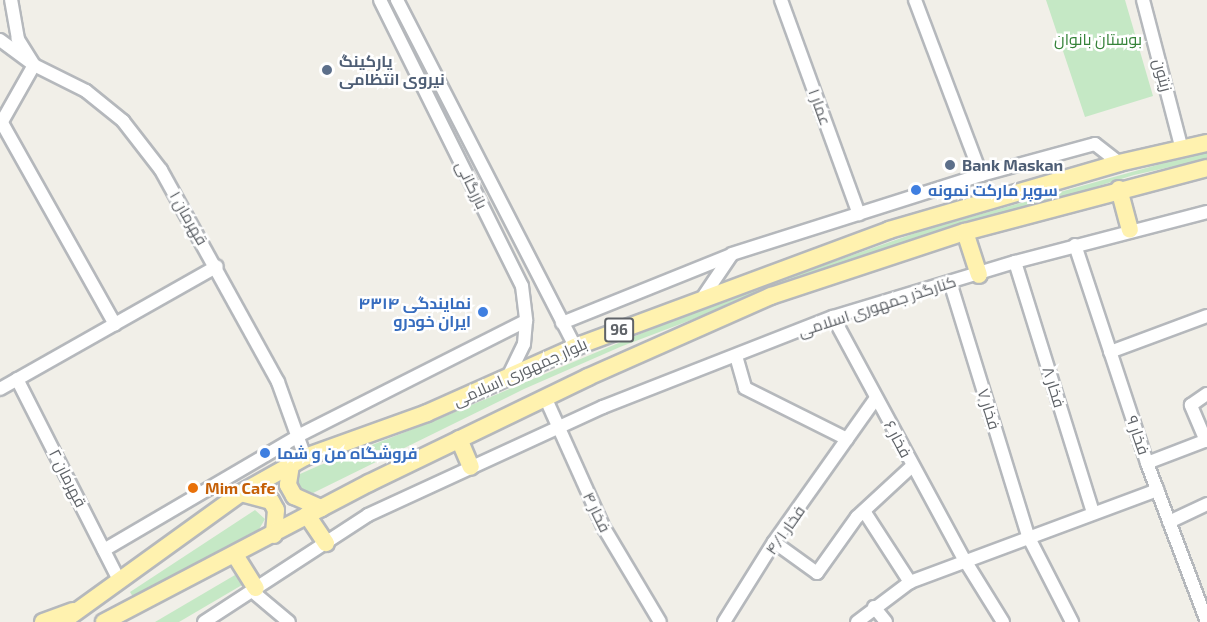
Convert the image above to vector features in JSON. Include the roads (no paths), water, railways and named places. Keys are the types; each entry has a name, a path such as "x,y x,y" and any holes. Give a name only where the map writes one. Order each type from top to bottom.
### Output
{"main road":[{"name":"بلوار جمهوری اسلامی","path":"68,617 118,578 241,493 298,461 427,413 575,347 889,231 1119,163 1207,144"},
{"name":"بلوار جمهوری اسلامی","path":"104,622 459,439 545,397 771,296 965,232 1119,189 1207,168"},
{"path":"1119,189 1130,230"},
{"path":"965,232 979,275"},
{"path":"459,439 471,467"},
{"path":"298,461 288,485 294,496 314,512 326,543"},
{"path":"241,493 271,501 276,510 274,535"},
{"path":"235,555 254,590"},
{"name":"96","path":"43,622 68,617"}],"street":[{"path":"11,0 18,39 34,65 1,124 115,324"},
{"name":"بازرگانی","path":"380,0 522,286 526,321 524,345 508,377"},
{"name":"بازرگانی","path":"397,0 575,347"},
{"name":"عمار ۱","path":"781,0 859,214"},
{"path":"915,0 981,175"},
{"name":"زیتون","path":"1143,0 1182,150"},
{"name":"قهرمان ۱","path":"0,40 34,65 86,91 123,121 161,170 217,266 278,382 300,435 298,461"},
{"path":"441,122 456,115"},
{"path":"562,323 732,254 981,175 1095,144 1119,163"},
{"name":"کنارگذر جمهوری اسلامی","path":"204,622 368,515 556,427 833,317 1075,245 1207,212"},
{"name":"فخار ۹","path":"1075,245 1147,463 1207,622"},
{"path":"700,300 732,254"},
{"name":"فخار ۸","path":"1015,262 1093,513"},
{"path":"0,389 217,266"},
{"path":"522,286 534,291 541,280"},
{"name":"فخار ۷","path":"950,282 1028,536 1072,622"},
{"path":"1110,352 1207,316"},
{"name":"فخار ۶","path":"833,317 912,466 964,559 1003,622"},
{"path":"104,550 300,435 526,321"},
{"path":"736,356 745,388 847,439"},
{"name":"قهرمان ۲","path":"17,379 118,578"},
{"path":"1147,463 1206,440 1191,405 1207,394"},
{"name":"فخار ۴","path":"545,397 556,427 604,528 660,622"},
{"name":"فخار ۴/۱","path":"724,622 774,542 876,398"},
{"path":"774,542 817,573 864,511 912,466"},
{"path":"857,622 874,606 910,582 964,559 1157,490"},
{"path":"1169,522 1207,504"},
{"path":"864,511 910,582"},
{"path":"254,590 289,622"},
{"path":"874,606 886,622"}],"place":[{"name":"پارکینگ نیروی انتظامی","path":"327,70"},
{"name":"Bank Maskan","path":"950,165"},
{"name":"سوپر مارکت نمونه","path":"916,190"},
{"name":"نمایندگی ۴۳۱۴ ایران خودرو","path":"483,312"},
{"name":"فروشگاه من و شما","path":"265,453"},
{"name":"Mim Cafe","path":"193,488"}],"park label":[{"name":"بوستان بانوان","path":"1098,39"}]}
